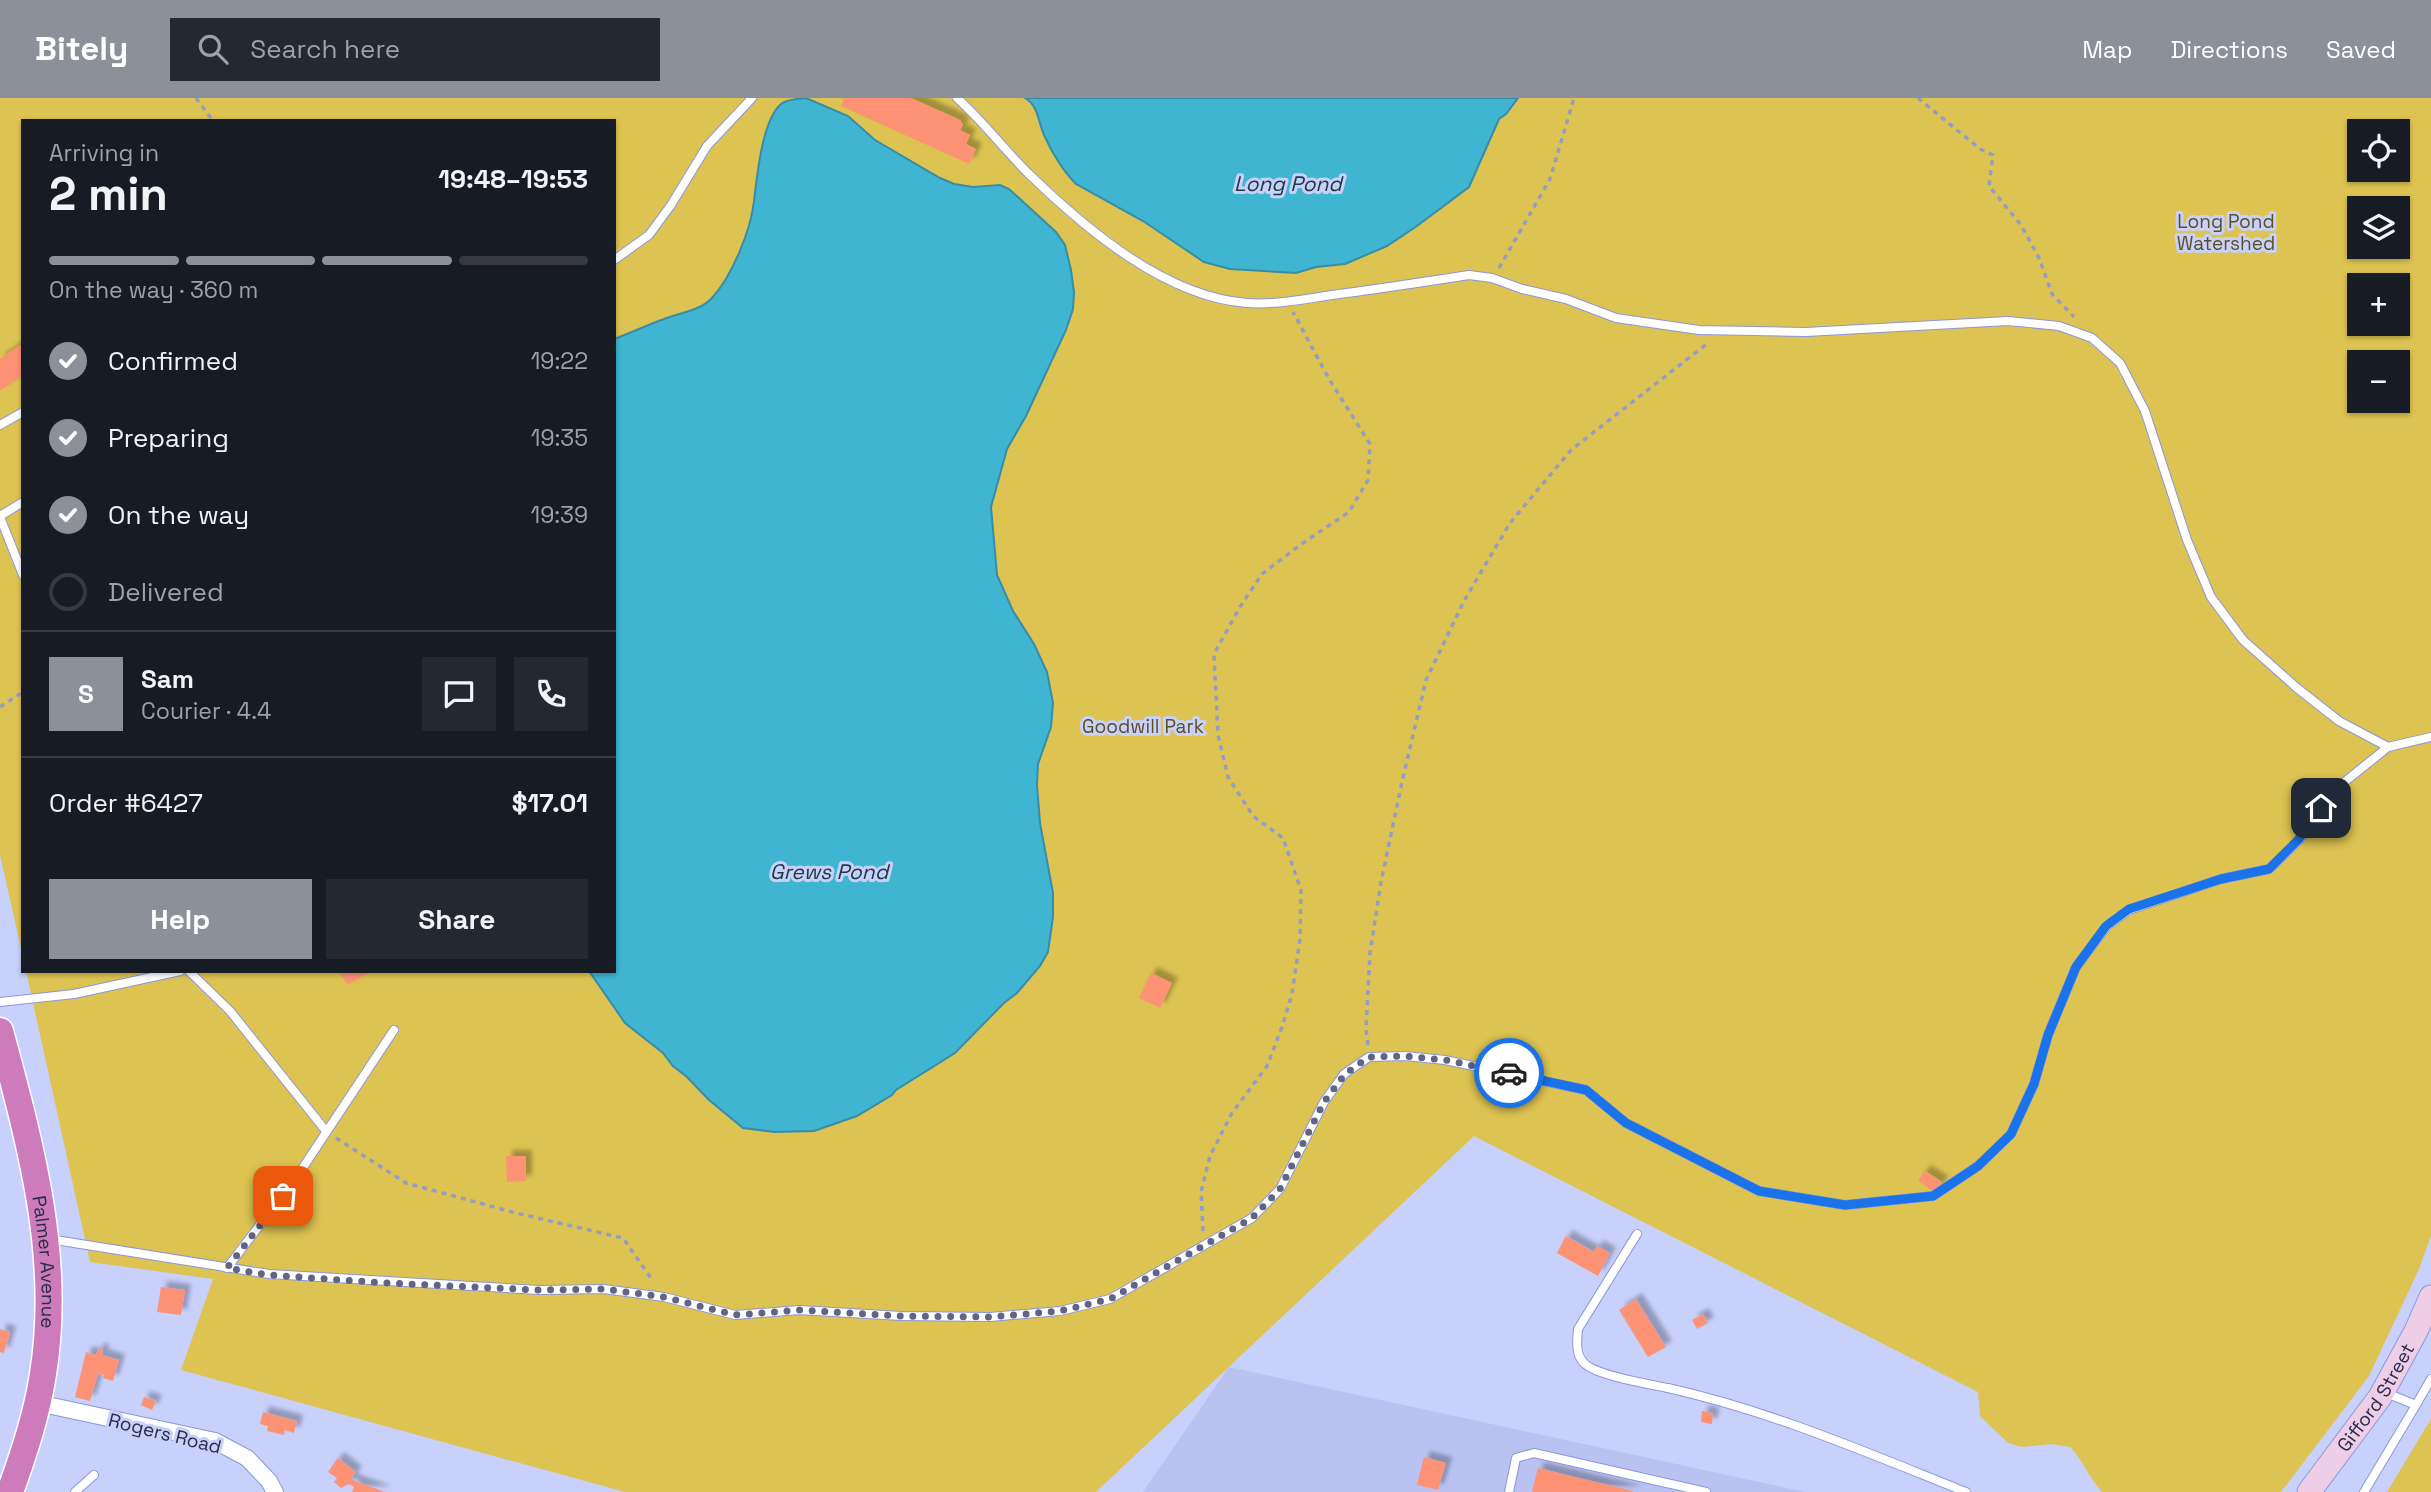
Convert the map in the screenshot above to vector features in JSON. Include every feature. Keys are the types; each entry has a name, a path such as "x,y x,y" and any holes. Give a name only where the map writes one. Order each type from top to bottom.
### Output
{"highway":[{"name":"Palmer Avenue","path":"0,1031 28,1140 46,1239 48,1302 47,1340 38,1403 10,1492"}],"main road":[{"name":"Gifford Street","path":"2309,1492 2383,1392 2431,1297"}],"street":[{"name":"Rogers Road","path":"38,1403 215,1441 247,1458 269,1481 275,1492"}],"lane":[{"path":"616,259 649,235 707,146 752,98"},
{"path":"957,98 975,114 1029,175 1090,227 1137,261 1180,286 1216,299 1249,303 1287,301 1469,275 1492,278 1522,289 1566,299 1616,318 1724,331 1806,332 2008,321 2059,326 2092,338 2120,363 2145,411 2187,540 2211,597 2243,640 2297,688 2339,721 2388,747"},
{"path":"0,425 21,413"},
{"path":"21,503 0,517 21,570"},
{"path":"46,1239 269,1275 539,1290 604,1289 664,1297 735,1315 799,1310 901,1316 990,1317 1060,1311 1110,1299 1252,1218 1280,1189 1324,1102 1345,1074 1369,1057 1405,1056 1445,1060 1586,1090 1626,1123 1759,1191 1845,1205 1933,1196 1978,1166 2011,1134 2034,1084 2048,1035 2076,967 2106,926 2129,909 2221,879 2269,869 2298,840 2332,792 2388,747 2431,737"},
{"path":"0,1002 74,994 171,973"},
{"path":"191,973 230,1011 326,1131"},
{"path":"227,1268 269,1216 394,1030"},
{"path":"1637,1234 1578,1329 1576,1346 1585,1364 1612,1376 1729,1402 1801,1426 1966,1492"},
{"path":"2364,1492 2431,1379"},
{"path":"2383,1392 2416,1405"},
{"path":"1509,1492 1516,1458 1534,1453 1706,1492"},
{"path":"75,1492 94,1475"}],"path":[{"path":"196,98 212,119"},
{"path":"1492,278 1550,179 1574,98"},
{"path":"1918,98 1980,149 1993,155 1989,186 2021,225 2039,258 2052,294 2092,338"},
{"path":"1204,1246 1201,1192 1210,1156 1232,1113 1268,1066 1292,994 1300,939 1301,890 1283,838 1253,816 1228,777 1218,736 1214,654 1262,574 1349,512 1368,481 1370,444 1329,379 1287,301"},
{"path":"1369,1057 1366,1029 1370,953 1399,794 1426,680 1464,601 1510,523 1571,450 1724,331"},
{"path":"0,707 21,693"},
{"path":"326,1131 406,1183 623,1238 664,1297"}],"shaded area":[{"path":"1229,1367 1805,1492 1143,1492"}],"green space":[{"name":"Goodwill Park","path":"0,98 2431,98 2431,1236 2419,1269 2369,1376 2281,1492 2102,1492 2070,1447 2051,1444 2022,1447 2008,1443 1980,1416 1978,1392 1474,1136 1096,1492 625,1492 181,1370 213,1279 90,1262 26,973 616,973 616,119 21,119 21,948 0,855"},
{"path":"2431,1419 2431,1492 2387,1492"}],"water":[{"name":"Grews Pond","path":"806,98 848,116 875,140 954,184 973,187 1000,185 1009,189 1056,232 1065,245 1074,292 1073,309 1066,330 1026,416 1007,449 991,507 997,575 1013,611 1034,644 1047,672 1053,703 1051,727 1038,764 1037,785 1040,823 1053,893 1048,952 1017,993 955,1053 892,1095 857,1116 814,1131 775,1132 743,1128 709,1100 663,1053 625,1023 590,973 616,973 616,338 702,306 719,289 733,265 749,225 769,123 783,102"},
{"name":"Long Pond","path":"1025,98 1518,98 1499,119 1469,187 1387,246 1345,264 1316,267 1296,273 1230,269 1204,262 1143,221 1076,184 1055,156 1036,110"}],"building":[{"path":"844,98 911,98 960,120 963,125 960,130 970,135 966,144 976,149 969,164 841,106"},
{"path":"20,345 21,376 0,391 0,359"},
{"path":"339,973 366,974 348,985"},
{"path":"1151,973 1172,983 1160,1008 1139,998"},
{"path":"506,1156 526,1156 526,1181 507,1182"},
{"path":"1925,1171 1942,1182 1935,1193 1918,1180"},
{"path":"1566,1236 1594,1252 1597,1246 1610,1253 1598,1276 1557,1253"},
{"path":"161,1287 185,1290 181,1315 157,1312"},
{"path":"1636,1299 1666,1347 1648,1357 1619,1310"},
{"path":"1703,1314 1708,1323 1697,1329 1692,1320"},
{"path":"0,1329 10,1332 4,1353 0,1352"},
{"path":"98,1349 103,1350 102,1355 119,1360 113,1381 98,1374 90,1401 75,1397 86,1352 96,1355"},
{"path":"144,1397 156,1401 152,1410 141,1405"},
{"path":"1702,1411 1713,1413 1712,1424 1701,1422"},
{"path":"263,1412 297,1421 294,1433 285,1430 284,1435 267,1431 268,1426 260,1424"},
{"path":"1424,1457 1446,1463 1438,1490 1417,1485"},
{"path":"338,1458 356,1472 351,1478 355,1481 385,1492 352,1492 354,1487 349,1484 341,1488 334,1482 337,1478 328,1472"},
{"path":"1538,1468 1633,1491 1532,1492"}],"way so far":[{"path":"283,1196 227,1268 269,1275 386,1283 539,1290 604,1289 664,1297 735,1315 799,1310 901,1316 990,1317 1060,1311 1110,1299 1252,1218 1280,1189 1324,1102 1345,1074 1369,1057 1405,1056 1445,1060 1509,1073"}],"route":[{"path":"1509,1073 1586,1090 1626,1123 1759,1191 1845,1205 1933,1196 1978,1166 2011,1134 2034,1084 2048,1035 2076,967 2106,926 2129,909 2221,879 2269,869 2298,840 2321,808"}],"park label":[{"name":"Long Pond Watershed","path":"2226,232"}]}
